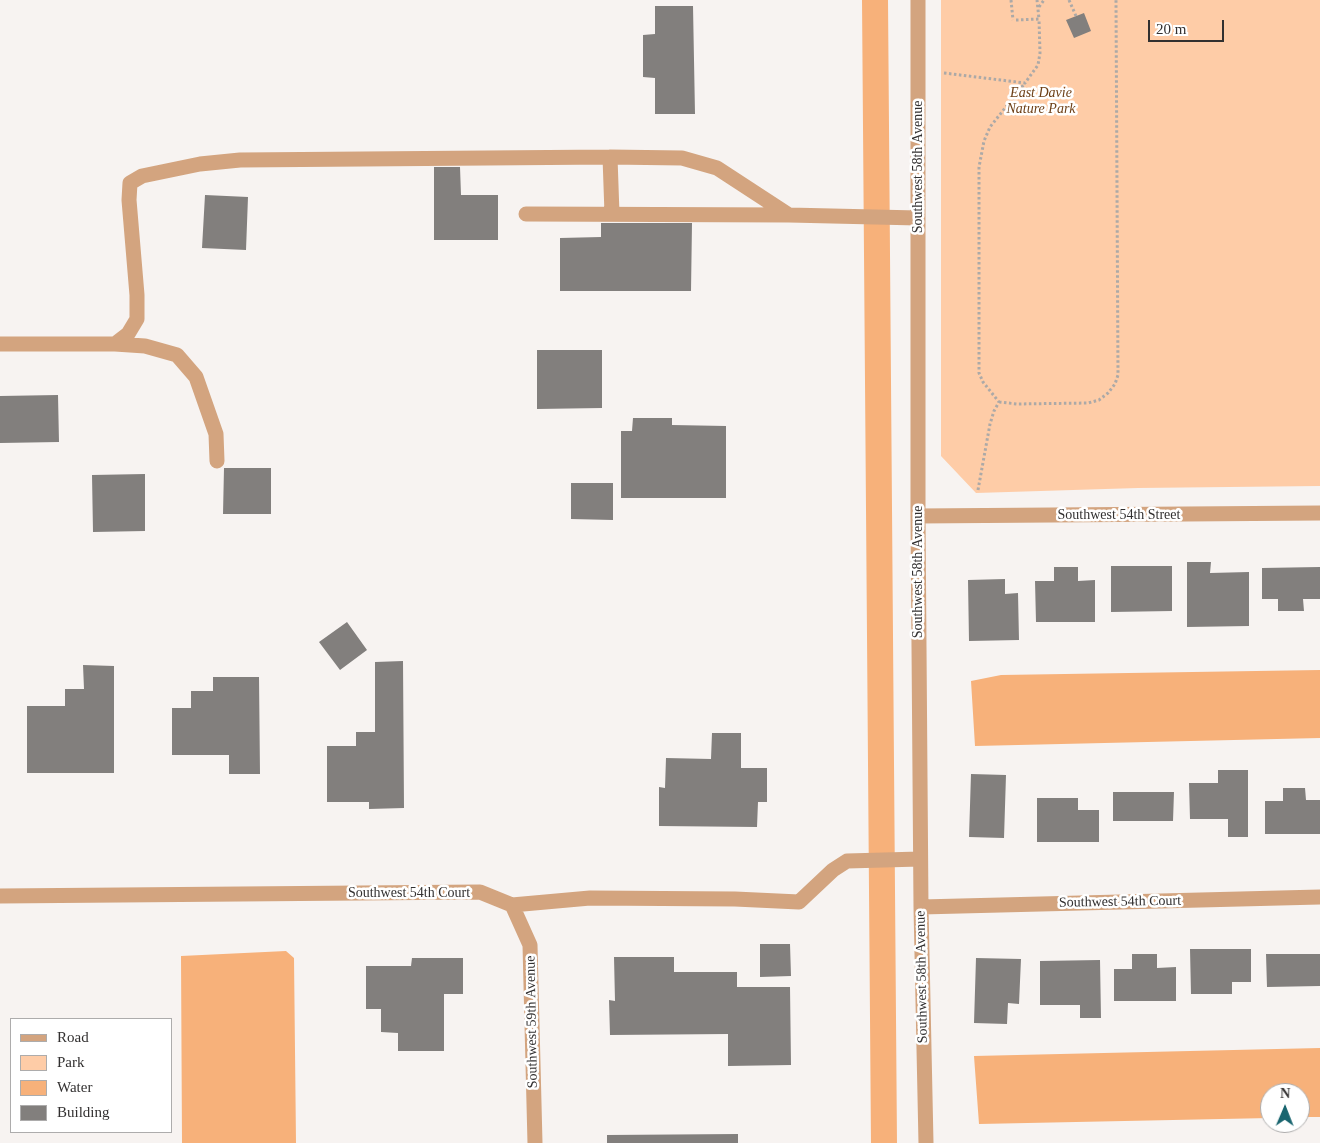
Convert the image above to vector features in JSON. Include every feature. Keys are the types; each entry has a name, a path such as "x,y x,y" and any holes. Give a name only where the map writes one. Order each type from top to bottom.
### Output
{"street":[{"name":"Southwest 58th Avenue","path":"918,0 920,859 926,1143"},
{"path":"610,158 612,214"},
{"path":"115,344 128,334 137,319 130,184 142,176 200,164 240,160 682,158 717,168 789,215"},
{"path":"526,214 789,215 918,218"},
{"path":"0,344 115,344 145,346 177,355 196,377 216,434 217,461"},
{"name":"Southwest 54th Street","path":"918,516 1320,513"},
{"name":"Southwest 54th Court","path":"0,896 480,892 512,905 590,898 735,899 799,902 833,870 847,861 920,859"},
{"name":"Southwest 54th Court","path":"921,907 1320,897"},
{"name":"Southwest 59th Avenue","path":"512,905 530,945 535,1143"}],"path":[{"path":"1011,0 1014,20 1039,19"},
{"path":"1037,0 1039,8 1039,59 1032,76 990,127 984,141 979,167 979,373 983,382 999,402 1018,404 1088,403 1099,400 1108,393 1118,376 1116,0"},
{"path":"1039,8 1044,0"},
{"path":"1069,0 1076,16"},
{"path":"944,73 1025,83"},
{"path":"978,490 990,424 999,402"}],"green space":[{"name":"East Davie Nature Park","path":"941,0 1320,0 1320,486 1138,488 976,493 941,456"}],"water":[{"path":"1320,670 1320,738 975,746 971,681 1001,675"},
{"path":"286,951 294,958 296,1143 182,1143 181,956"},
{"path":"1320,1048 1320,1117 1310,1117 1310,1083 1260,1083 1260,1118 979,1124 974,1056"}],"building":[{"path":"655,6 693,6 695,114 655,114 655,78 643,77 643,35 655,34"},
{"path":"1084,13 1091,31 1074,38 1066,20"},
{"path":"434,167 460,167 461,195 498,195 498,240 434,240"},
{"path":"205,195 248,197 246,250 202,248"},
{"path":"601,223 692,223 691,291 560,291 560,238 601,237"},
{"path":"537,350 602,350 602,408 537,409"},
{"path":"58,395 59,442 0,443 0,396"},
{"path":"633,418 672,418 672,425 726,426 726,498 621,498 621,431 632,431"},
{"path":"224,468 271,468 271,514 223,514"},
{"path":"145,474 145,531 93,532 92,475"},
{"path":"571,483 613,483 613,520 571,519"},
{"path":"1187,562 1211,562 1210,573 1249,572 1249,626 1187,627"},
{"path":"1111,566 1172,566 1172,611 1111,612"},
{"path":"1054,567 1078,567 1078,581 1095,580 1095,622 1036,622 1035,581 1054,581"},
{"path":"1320,567 1320,599 1303,599 1304,611 1278,611 1278,599 1262,599 1262,568"},
{"path":"1005,579 1005,594 1018,593 1019,640 969,641 968,580"},
{"path":"347,622 367,650 340,670 319,642"},
{"path":"403,661 404,808 369,809 369,802 327,802 327,746 356,746 356,732 375,732 375,662"},
{"path":"83,665 114,666 114,773 27,773 27,706 65,706 65,689 84,689"},
{"path":"213,677 259,677 260,774 229,774 229,755 172,755 172,708 191,708 191,691 213,691"},
{"path":"712,733 741,733 741,768 767,768 767,802 758,802 757,827 659,826 659,787 665,788 666,758 711,759"},
{"path":"1218,770 1248,770 1248,837 1228,837 1228,819 1190,819 1189,783 1218,783"},
{"path":"971,774 1006,775 1004,838 969,837"},
{"path":"1283,788 1305,788 1306,800 1320,800 1320,834 1265,834 1265,801 1283,801"},
{"path":"1113,792 1174,792 1173,821 1113,821"},
{"path":"1037,798 1078,798 1078,810 1099,810 1099,842 1037,842"},
{"path":"760,944 790,944 791,976 760,977"},
{"path":"1190,949 1251,949 1251,982 1232,982 1232,994 1191,994"},
{"path":"1132,954 1157,954 1157,968 1176,967 1176,1001 1114,1001 1114,969 1132,969"},
{"path":"1266,954 1320,954 1320,986 1267,987"},
{"path":"614,957 674,957 674,972 737,972 737,987 790,987 791,1065 728,1066 728,1034 610,1035 609,1000 615,1001"},
{"path":"412,958 463,958 463,994 444,994 444,1051 398,1051 398,1033 381,1032 381,1009 366,1009 366,966 411,966"},
{"path":"976,958 1021,959 1019,1004 1008,1003 1007,1024 974,1023"},
{"path":"1100,960 1101,1018 1080,1018 1080,1005 1040,1005 1040,961"},
{"path":"738,1134 738,1143 607,1143 607,1135"}],"waterway":[{"path":"875,0 884,1143"}]}
